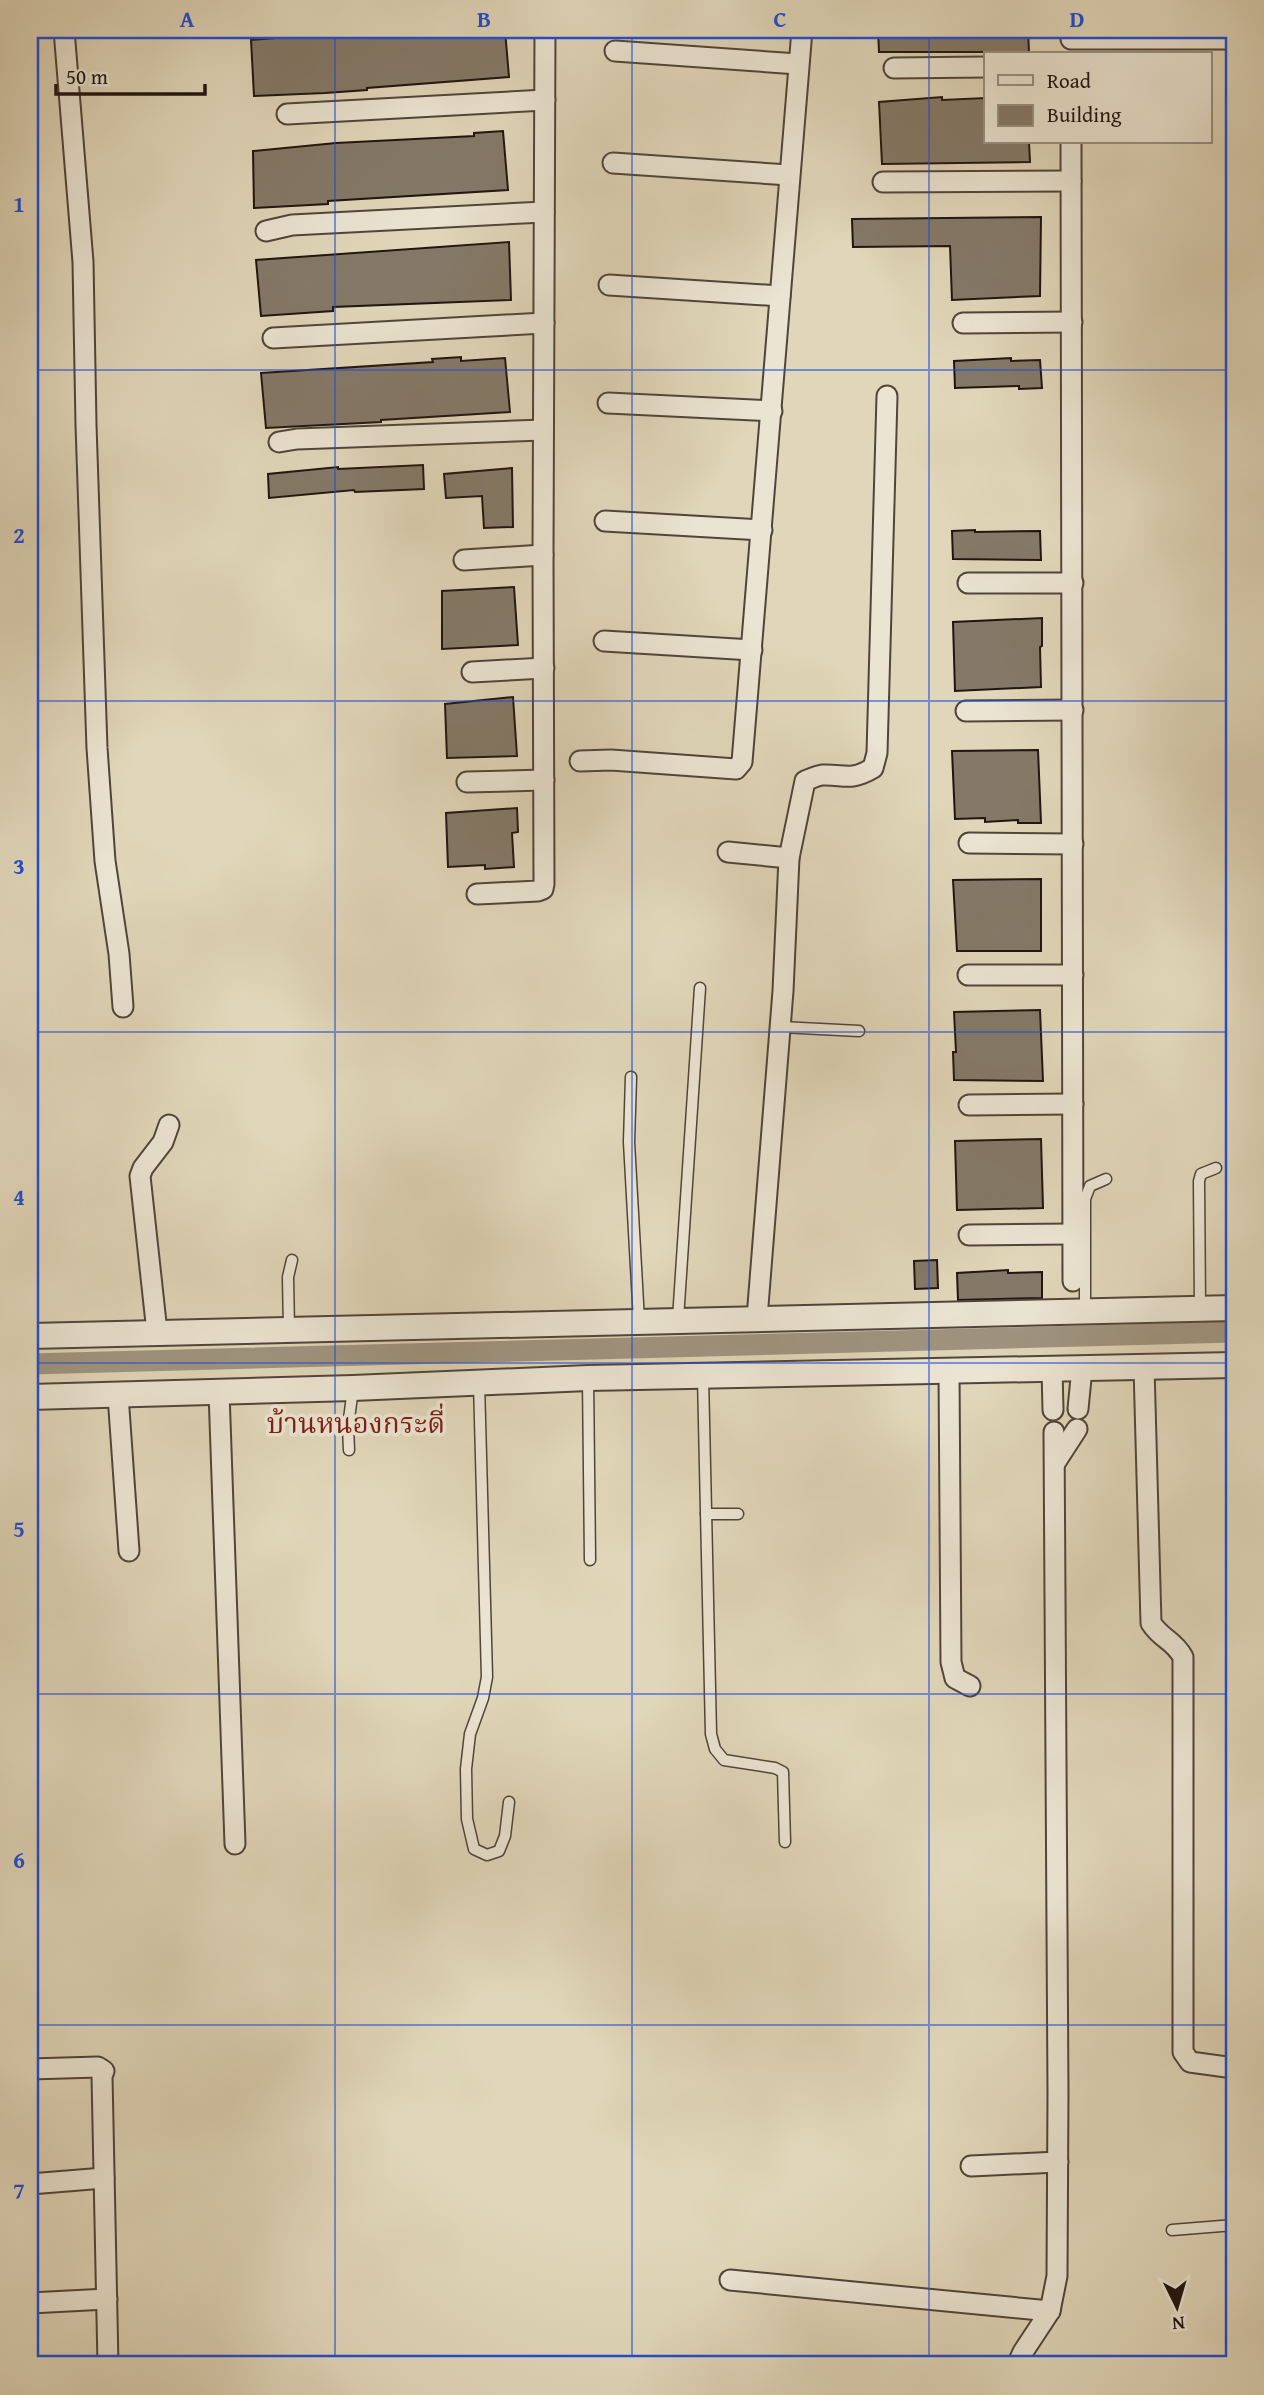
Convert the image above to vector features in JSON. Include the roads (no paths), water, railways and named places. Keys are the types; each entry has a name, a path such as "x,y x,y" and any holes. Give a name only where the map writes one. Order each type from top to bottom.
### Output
{"street":[{"path":"64,30 83,262 97,748 105,862 119,954 123,1007"},
{"path":"477,894 543,889 545,30"},
{"path":"580,761 611,760 736,769 740,767 752,650 802,30"},
{"path":"1071,41 1234,38"},
{"path":"615,51 798,64"},
{"path":"894,68 984,67"},
{"path":"287,114 545,100"},
{"path":"1071,144 1073,1281"},
{"path":"612,163 789,175"},
{"path":"883,182 1071,181"},
{"path":"266,230 292,225 544,212"},
{"path":"609,285 780,296"},
{"path":"963,323 1072,322"},
{"path":"273,338 544,323"},
{"path":"757,1318 781,1027 789,858 805,781 820,775 847,778 861,775 873,768 877,752 887,396"},
{"path":"608,403 772,411"},
{"path":"279,442 297,439 543,430"},
{"path":"605,521 762,530"},
{"path":"464,560 543,555"},
{"path":"968,583 1073,583"},
{"path":"604,641 752,650"},
{"path":"472,672 544,668"},
{"path":"966,711 1073,710"},
{"path":"467,782 544,780"},
{"path":"969,844 1073,844"},
{"path":"728,852 789,858"},
{"path":"968,975 1073,975"},
{"path":"969,1105 1073,1104"},
{"path":"157,1332 140,1176 163,1142 169,1125"},
{"path":"969,1235 1073,1234"},
{"path":"30,1336 1234,1308"},
{"path":"30,1397 588,1378 1234,1365"},
{"path":"1144,1367 1151,1623 1159,1635 1175,1643 1183,1657 1183,2053 1190,2062 1234,2068"},
{"path":"1052,1368 1053,1409"},
{"path":"1055,1463 1077,1419 1082,1368"},
{"path":"949,1370 951,1662 955,1678 970,1685"},
{"path":"219,1392 235,1844"},
{"path":"118,1395 129,1550"},
{"path":"1017,2365 1050,2311 1057,2276 1054,1432"},
{"path":"30,2069 98,2067 104,2071 108,2365"},
{"path":"971,2166 1058,2162"},
{"path":"30,2184 104,2178"},
{"path":"730,2280 1050,2311"},
{"path":"30,2303 107,2299"}],"lane":[{"path":"678,1320 701,988"},
{"path":"781,1027 859,1031"},
{"path":"631,1077 629,1142 639,1321"},
{"path":"1200,1309 1199,1181 1201,1174 1216,1168"},
{"path":"1085,1311 1085,1199 1090,1186 1106,1179"},
{"path":"289,1329 288,1288 292,1260"},
{"path":"703,1376 711,1734 715,1749 724,1760 775,1768 783,1772 785,1842"},
{"path":"588,1378 590,1560"},
{"path":"479,1382 487,1677 484,1698 470,1734 466,1769 467,1819 474,1849 487,1855 499,1851 505,1836 509,1802"},
{"path":"349,1450 348,1427 353,1388"},
{"path":"706,1514 738,1514"},
{"path":"1172,2230 1234,2225"}],"waterway":[{"path":"30,1364 1234,1332"}],"district":[{"name":"บ้านหนองกระดี่","path":"356,1422"}]}
